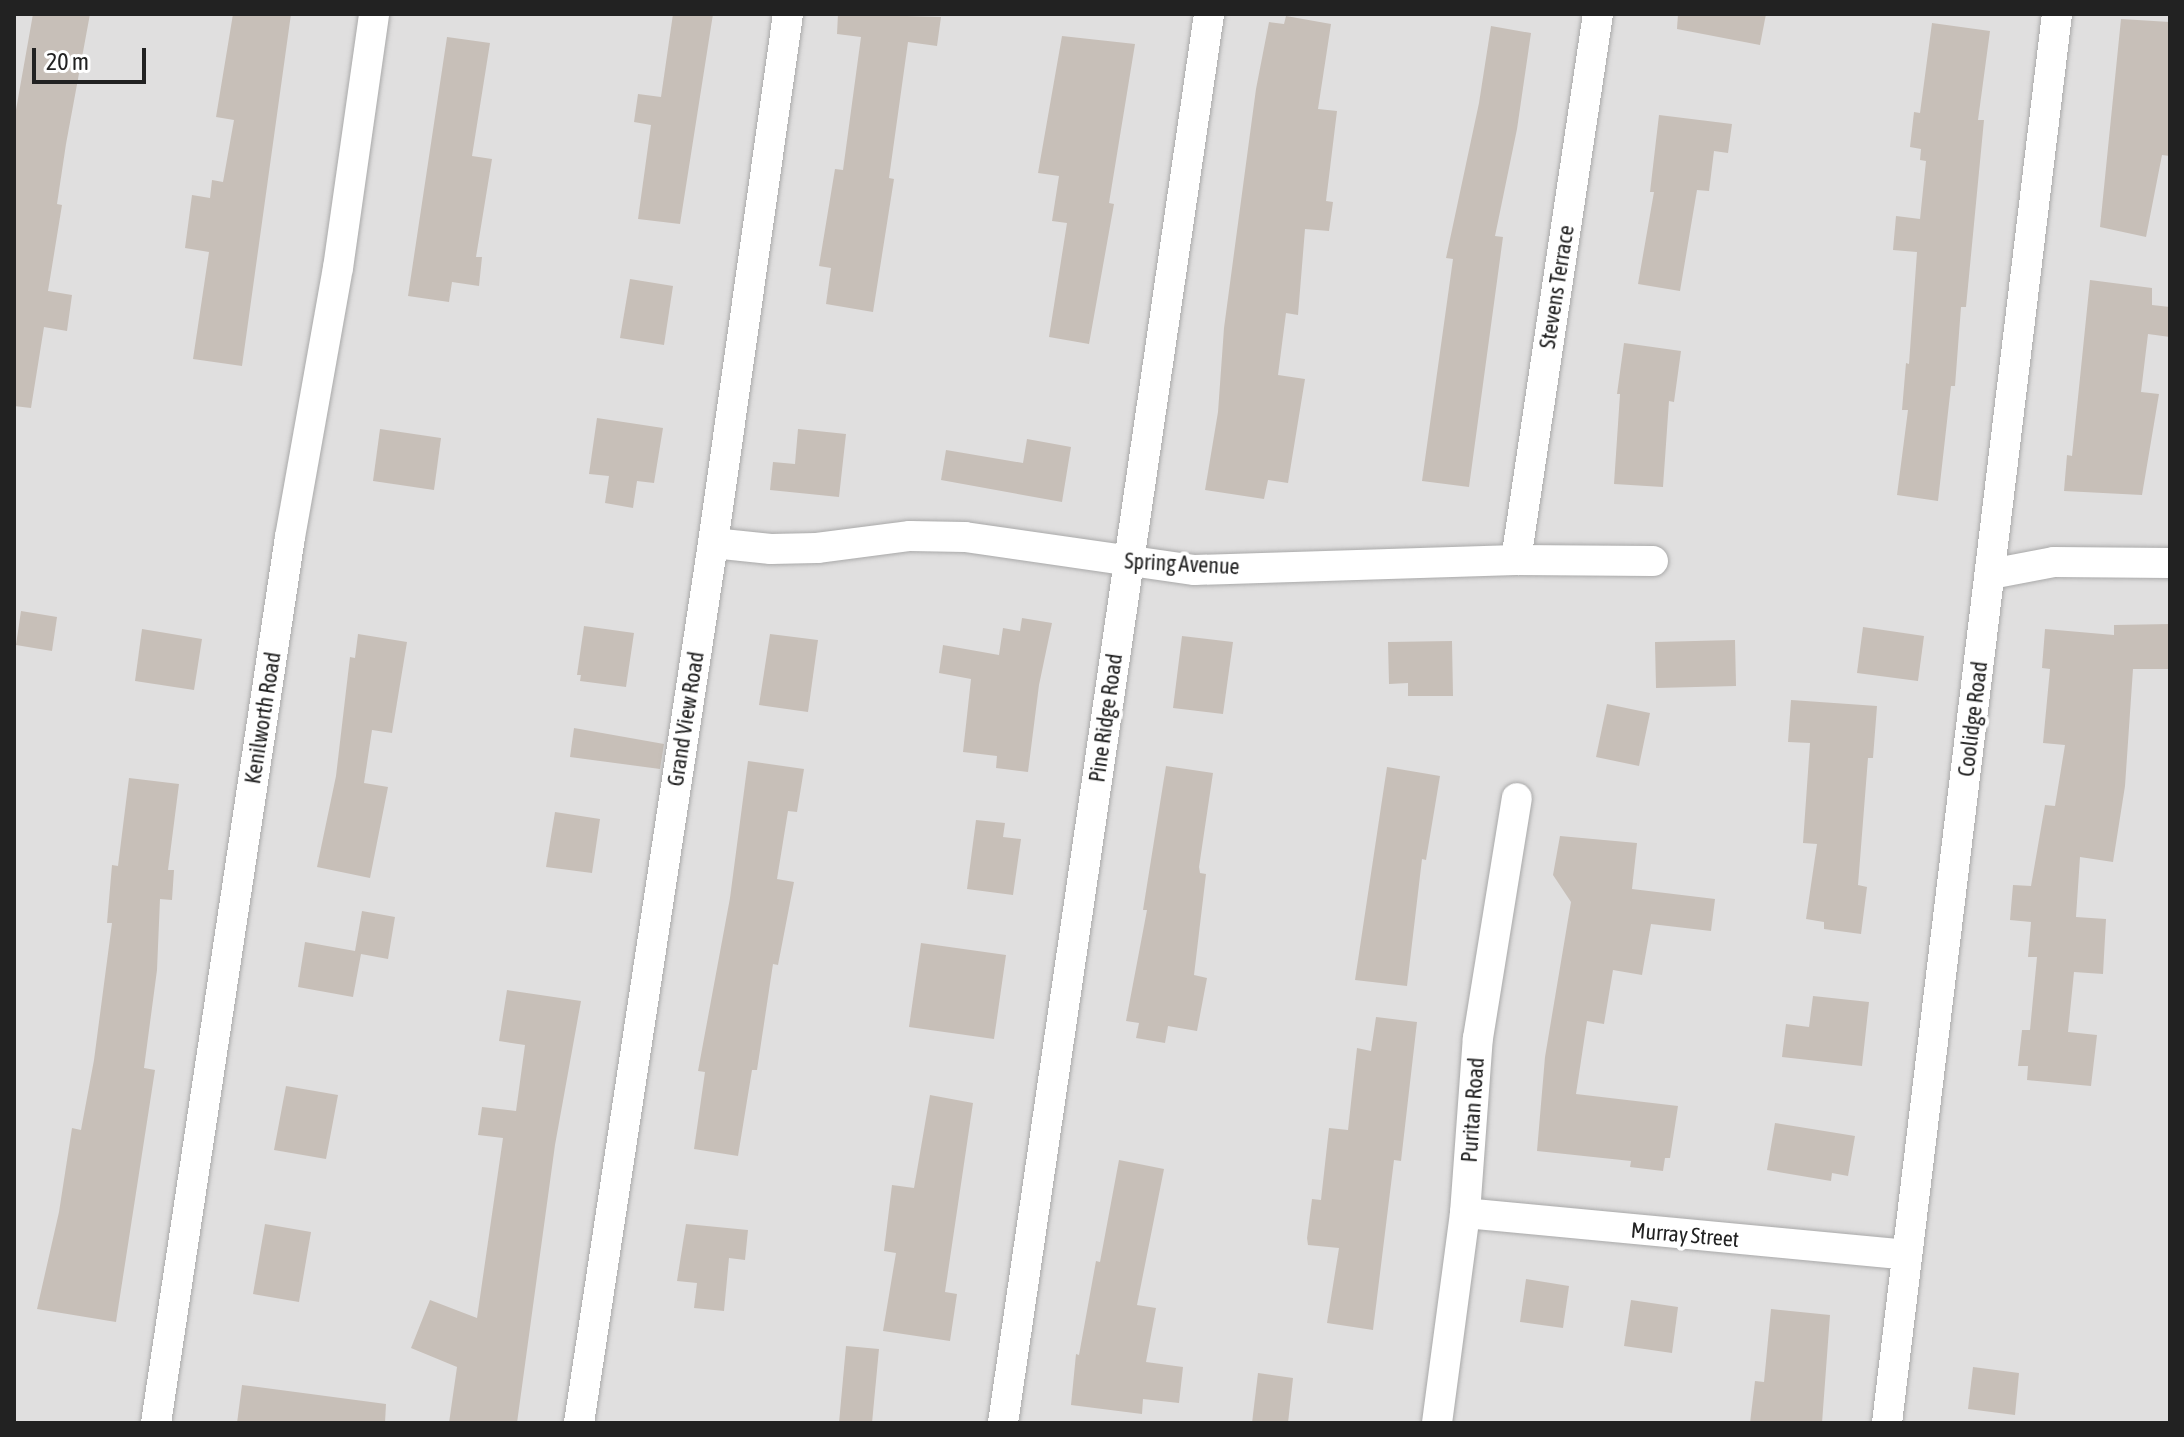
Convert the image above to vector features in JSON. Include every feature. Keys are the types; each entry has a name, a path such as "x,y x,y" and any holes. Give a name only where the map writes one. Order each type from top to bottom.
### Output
{"street":[{"name":"Kenilworth Road","path":"156,1423 290,537 338,268 374,14"},
{"name":"Grand View Road","path":"579,1423 713,543 788,14"},
{"name":"Pine Ridge Road","path":"1003,1423 1209,14"},
{"name":"Stevens Terrace","path":"1516,560 1598,14"},
{"name":"Coolidge Road","path":"1887,1423 2057,14"},
{"name":"Spring Avenue","path":"713,543 817,548 910,536 965,537 1195,570 1516,560 1653,561"},
{"path":"1991,574 2054,562 2170,563"},
{"name":"Puritan Road","path":"1437,1423 1465,1213 1478,1038 1517,798"},
{"name":"Murray Street","path":"1465,1213 1906,1255"}],"shaded area":[{"path":"14,14 2170,14 2170,1423 14,1423"}],"building":[{"path":"33,14 90,14 66,144 57,204 62,205 48,291 72,295 67,331 44,327 31,408 14,406 14,121"},
{"path":"233,14 291,14 242,366 193,359 209,252 185,248 192,195 210,198 212,180 223,182 234,120 216,117"},
{"path":"673,14 713,14 680,224 638,219 651,125 634,122 638,94 661,97"},
{"path":"838,14 941,17 937,46 908,42 889,178 894,179 873,312 826,304 831,268 819,266 835,169 843,170 861,37 837,34"},
{"path":"1678,14 1766,14 1760,45 1677,29"},
{"path":"1286,16 1331,24 1318,109 1337,111 1326,201 1333,202 1329,231 1305,229 1298,315 1286,313 1278,375 1305,379 1288,483 1268,480 1264,499 1205,490 1218,412 1224,328 1256,89 1269,22 1284,24"},
{"path":"2121,19 2170,22 2170,156 2162,155 2146,237 2100,227"},
{"path":"1932,23 1990,31 1978,120 1984,120 1966,307 1961,307 1955,386 1951,386 1938,501 1897,495 1908,410 1902,410 1906,363 1909,364 1917,252 1893,250 1896,216 1920,219 1926,161 1920,160 1921,149 1910,147 1914,112 1920,113"},
{"path":"1491,26 1531,33 1517,129 1495,236 1503,237 1469,487 1422,481 1453,259 1446,258 1479,103"},
{"path":"1062,36 1135,44 1109,203 1114,204 1089,344 1049,337 1067,223 1052,221 1059,176 1038,173"},
{"path":"447,37 490,43 472,156 492,159 476,257 482,257 479,286 452,282 449,302 408,296"},
{"path":"1659,115 1732,124 1728,153 1714,151 1709,191 1697,190 1680,291 1638,284 1654,192 1650,192"},
{"path":"630,279 673,286 664,345 620,338"},
{"path":"2090,280 2152,288 2152,305 2170,307 2170,337 2148,334 2141,392 2159,394 2142,495 2064,491 2067,455 2072,456"},
{"path":"1624,343 1681,351 1674,402 1669,401 1663,487 1614,484 1620,394 1617,394"},
{"path":"597,418 663,428 654,483 637,481 633,508 605,503 609,476 589,474"},
{"path":"380,429 441,438 434,490 373,481"},
{"path":"798,429 846,434 839,497 770,490 773,462 795,464"},
{"path":"1027,439 1071,447 1062,502 941,480 946,450 1023,463"},
{"path":"21,611 57,617 52,651 16,645"},
{"path":"1022,618 1052,623 1039,685 1028,772 996,768 997,756 963,752 971,679 939,673 943,645 999,655 1003,628 1020,631"},
{"path":"2170,624 2170,669 2133,669 2125,786 2113,862 2080,857 2076,917 2106,919 2103,974 2074,972 2068,1032 2097,1035 2091,1086 2027,1080 2028,1066 2018,1066 2022,1030 2030,1030 2037,957 2028,957 2031,922 2010,920 2013,885 2031,886 2045,805 2055,806 2065,745 2043,743 2050,669 2042,668 2045,629 2114,635 2114,625"},
{"path":"584,626 634,633 626,687 580,681 581,675 577,675"},
{"path":"1863,627 1924,636 1918,681 1857,673"},
{"path":"142,629 202,639 194,690 135,681"},
{"path":"358,634 407,642 392,733 372,730 364,783 388,787 370,878 317,867 336,776 350,657 355,658"},
{"path":"770,634 818,640 808,712 759,705"},
{"path":"1182,636 1233,642 1223,714 1173,708"},
{"path":"1735,640 1736,686 1656,688 1655,642"},
{"path":"1452,641 1453,696 1408,696 1408,683 1389,684 1388,642"},
{"path":"1791,700 1877,706 1873,758 1868,758 1858,885 1867,887 1861,934 1824,929 1824,922 1806,919 1817,844 1803,843 1810,743 1788,742"},
{"path":"1607,704 1650,713 1639,766 1596,757"},
{"path":"574,728 664,744 660,769 570,757"},
{"path":"748,761 804,769 797,812 788,811 777,879 794,882 778,965 773,964 757,1070 752,1070 738,1156 694,1149 705,1072 698,1071 730,898"},
{"path":"1166,766 1213,773 1199,867 1200,873 1206,874 1194,975 1207,978 1197,1031 1168,1026 1165,1043 1136,1038 1139,1023 1126,1021 1147,910 1143,910"},
{"path":"1387,767 1440,776 1426,860 1422,859 1407,986 1355,980"},
{"path":"129,778 179,784 168,870 174,870 172,900 160,899 157,970 144,1068 155,1070 116,1322 37,1309 59,1212 72,1128 81,1130 94,1060 112,923 107,923 112,865 118,866"},
{"path":"555,812 600,819 592,873 546,867"},
{"path":"976,820 1005,823 1003,837 1021,839 1013,895 967,889"},
{"path":"1560,836 1637,843 1632,889 1715,899 1711,931 1651,924 1642,975 1613,970 1604,1024 1587,1021 1576,1094 1678,1106 1670,1158 1665,1158 1663,1171 1630,1167 1631,1161 1537,1151 1545,1057 1571,902 1553,875"},
{"path":"362,911 395,917 388,959 361,954 353,997 298,987 305,942 355,951"},
{"path":"921,943 1006,955 994,1039 909,1027"},
{"path":"507,990 581,1001 555,1145 517,1423 449,1423 457,1367 411,1348 430,1300 477,1318 503,1138 478,1135 482,1107 516,1111 525,1045 499,1041"},
{"path":"1813,996 1869,1002 1862,1066 1782,1057 1786,1024 1809,1027"},
{"path":"1376,1017 1417,1022 1401,1161 1394,1160 1373,1330 1327,1323 1339,1248 1308,1245 1307,1238 1312,1199 1321,1200 1329,1128 1348,1130 1357,1048 1371,1051"},
{"path":"286,1086 338,1095 326,1159 274,1150"},
{"path":"930,1095 973,1103 945,1292 957,1294 950,1341 883,1331 896,1253 884,1251 892,1185 914,1188"},
{"path":"1775,1123 1855,1136 1848,1176 1832,1173 1831,1181 1767,1170"},
{"path":"1119,1160 1164,1169 1137,1305 1156,1308 1146,1362 1183,1367 1179,1403 1143,1399 1142,1414 1071,1405 1076,1354 1079,1355 1096,1261 1100,1262"},
{"path":"265,1224 311,1232 299,1302 253,1294"},
{"path":"686,1224 748,1230 745,1260 729,1258 724,1311 694,1308 697,1283 677,1281"},
{"path":"1526,1279 1569,1286 1563,1328 1520,1322"},
{"path":"1631,1300 1678,1307 1672,1353 1624,1346"},
{"path":"1771,1309 1830,1315 1822,1423 1750,1423 1755,1381 1764,1382"},
{"path":"846,1346 879,1349 872,1423 839,1423"},
{"path":"1973,1367 2019,1373 2015,1415 1968,1409"},
{"path":"1258,1373 1293,1378 1288,1423 1252,1423"},
{"path":"242,1385 386,1404 385,1423 237,1423"}]}
